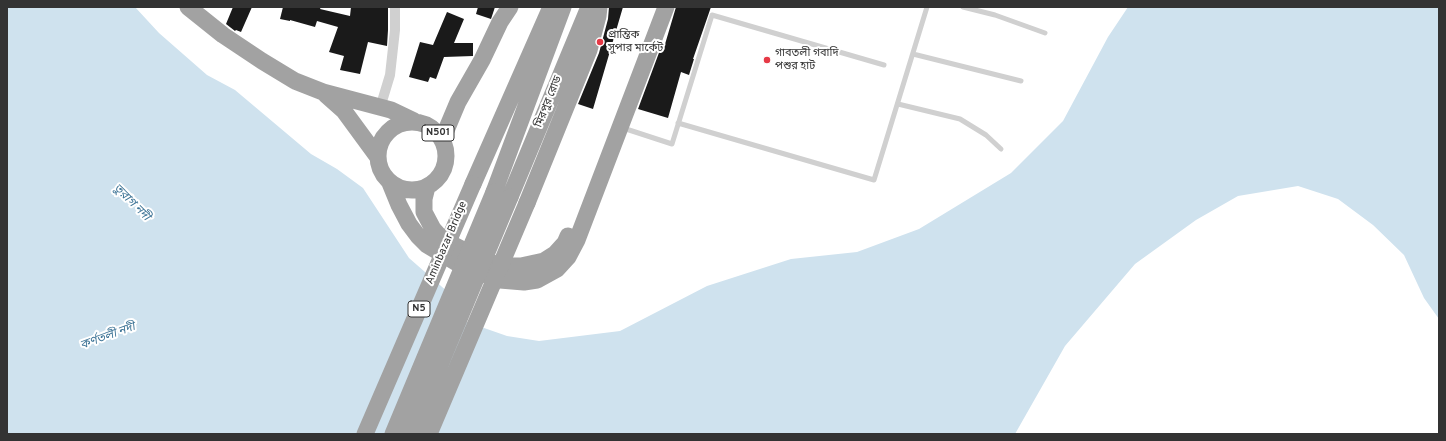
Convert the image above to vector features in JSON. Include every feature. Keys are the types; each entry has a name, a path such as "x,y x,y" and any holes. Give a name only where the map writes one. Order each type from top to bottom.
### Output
{"highway":[{"name":"N501","path":"188,7 223,35 295,81 323,92 391,110 431,127 442,140 446,155 446,163 439,177 427,187"},
{"name":"N501","path":"442,140 458,102 482,60 502,14 510,7"},
{"name":"N5","path":"393,434 494,192 563,7"},
{"name":"মিরপুর রোড","path":"411,434 589,7"},
{"path":"429,434 527,203 589,50 599,7"},
{"path":"427,187 424,199 424,212 427,220 442,239 462,250 492,263 508,266 533,264 544,261 555,254 565,243 584,198 656,7"},
{"path":"390,183 408,224 427,246 462,266 500,280 524,282 537,280 557,269 568,256 577,240 666,7"},
{"path":"545,11 550,45"},
{"name":"Aminbazar Bridge","path":"365,434 473,184 545,11"},
{"name":"N501","path":"323,92 344,111 377,156 380,168 390,183"},
{"path":"418,122 434,118 458,102"},
{"name":"N501","path":"377,156 380,143 388,131 396,125 405,122 418,122"},
{"path":"390,183 398,188 408,190 417,190 427,187"}],"street":[{"path":"380,108 390,75 395,30 395,7"}],"lane":[{"path":"678,123 874,180 928,7"},
{"path":"963,7 995,15 1045,33"},
{"path":"620,127 672,144 712,15 884,65"},
{"path":"913,54 1021,81"},
{"path":"898,104 960,119 986,135 1002,149"}],"water":[{"path":"7,7 135,7 159,33 207,75 235,90 311,154 337,169 363,188 409,258 449,293 467,322 507,336 539,341 620,331 707,286 791,259 857,252 919,229 1011,173 1063,121 1108,37 1128,7 1439,7 1439,319 1424,298 1404,255 1373,225 1338,199 1298,186 1238,196 1196,220 1135,264 1065,346 1015,434 7,434"}],"building":[{"path":"233,7 252,7 241,32 235,31 226,24"},
{"path":"283,7 321,7 320,9 350,16 351,7 388,7 387,46 368,42 360,74 340,70 344,56 329,52 338,27 317,21 315,27 290,20 280,19"},
{"path":"478,7 495,7 491,19 476,14"},
{"path":"609,7 623,7 593,109 578,104 599,53 608,19"},
{"path":"676,7 711,7 689,75 681,72 668,118 638,109 660,50 663,51"},
{"path":"447,12 464,19 454,43 473,43 473,56 444,57 436,79 430,77 428,82 409,77 420,42 433,45"}],"place":[{"name":"প্রান্তিক সুপার মার্কেট","path":"600,42"},
{"name":"গাবতলী গবাদি পশুর হাট","path":"767,60"}],"water label":[{"name":"তুরাগ নদী","path":"131,203"},
{"name":"কর্ণতলী নদী","path":"108,337"}]}
